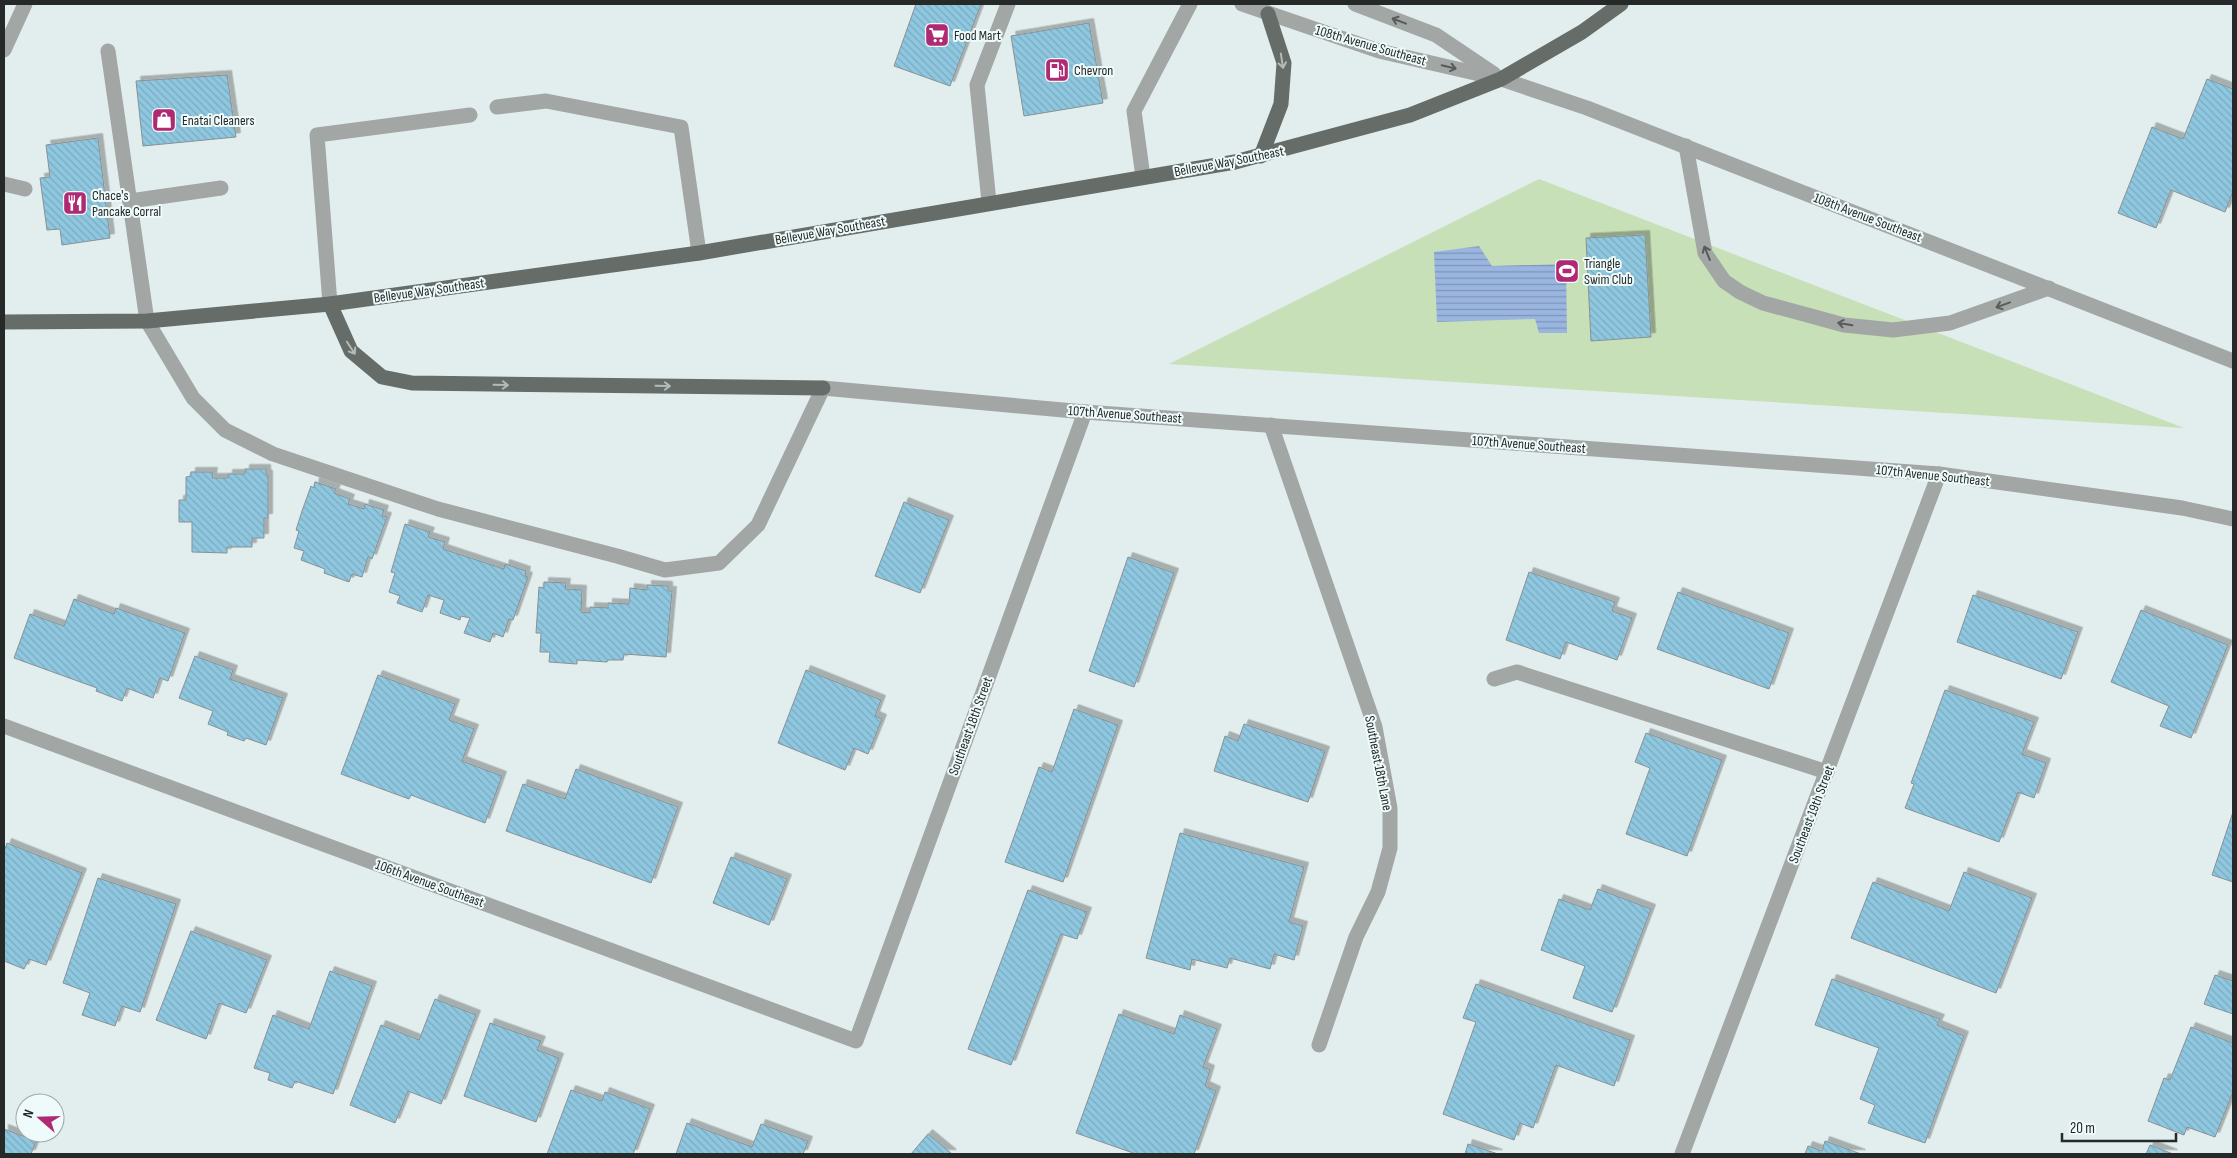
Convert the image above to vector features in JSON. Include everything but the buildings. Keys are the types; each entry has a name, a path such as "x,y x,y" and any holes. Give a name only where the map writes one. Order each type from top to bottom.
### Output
{"main road":[{"name":"Bellevue Way Southeast","path":"4,322 147,321 330,304 698,253 1261,156 1410,115 1501,79 1582,32 1621,4"},
{"path":"1261,156 1281,104 1284,63 1271,9"},
{"path":"330,304 351,351 382,377 412,384 823,388"}],"street":[{"path":"4,50 25,4"},
{"path":"989,202 977,85 1008,4"},
{"path":"1143,177 1134,111 1190,4"},
{"name":"108th Avenue Southeast","path":"1242,4 1271,9 1379,51 1501,79 1587,108 2233,361"},
{"name":"108th Avenue Southeast","path":"1355,4 1436,35 1501,79"},
{"path":"108,51 147,321 193,398 225,430 273,454 438,509 665,570 719,563 758,525 823,388"},
{"path":"498,106 546,101 681,127 698,253"},
{"path":"330,304 317,135 470,115"},
{"path":"1686,146 1705,253 1724,281 1740,292 1763,303 1844,325 1894,330 1950,323 2049,288"},
{"path":"4,184 25,188"},
{"path":"130,201 221,188"},
{"name":"107th Avenue Southeast","path":"823,388 1085,412 1939,474 2182,508 2233,519"},
{"name":"Southeast 18th Street","path":"856,1041 1085,412"},
{"name":"Southeast 18th Lane","path":"1271,425 1326,590 1375,727 1390,808 1390,848 1378,892 1356,937 1318,1044"},
{"name":"Southeast 19th Street","path":"1682,1154 1939,474"},
{"path":"1494,679 1517,672 1827,772"},
{"name":"106th Avenue Southeast","path":"4,726 856,1041"}],"green space":[{"name":"Triangle Swim Club","path":"1539,179 2184,428 1169,364"}],"water":[{"path":"1479,246 1492,266 1566,264 1567,333 1539,333 1535,319 1437,322 1434,252"}],"place":[{"name":"Food Mart","path":"937,35"},
{"name":"Chevron","path":"1057,70"},
{"name":"Enatai Cleaners","path":"164,120"},
{"name":"Chace's Pancake Corral","path":"75,203"},
{"name":"Triangle Swim Club","path":"1567,271"}]}
